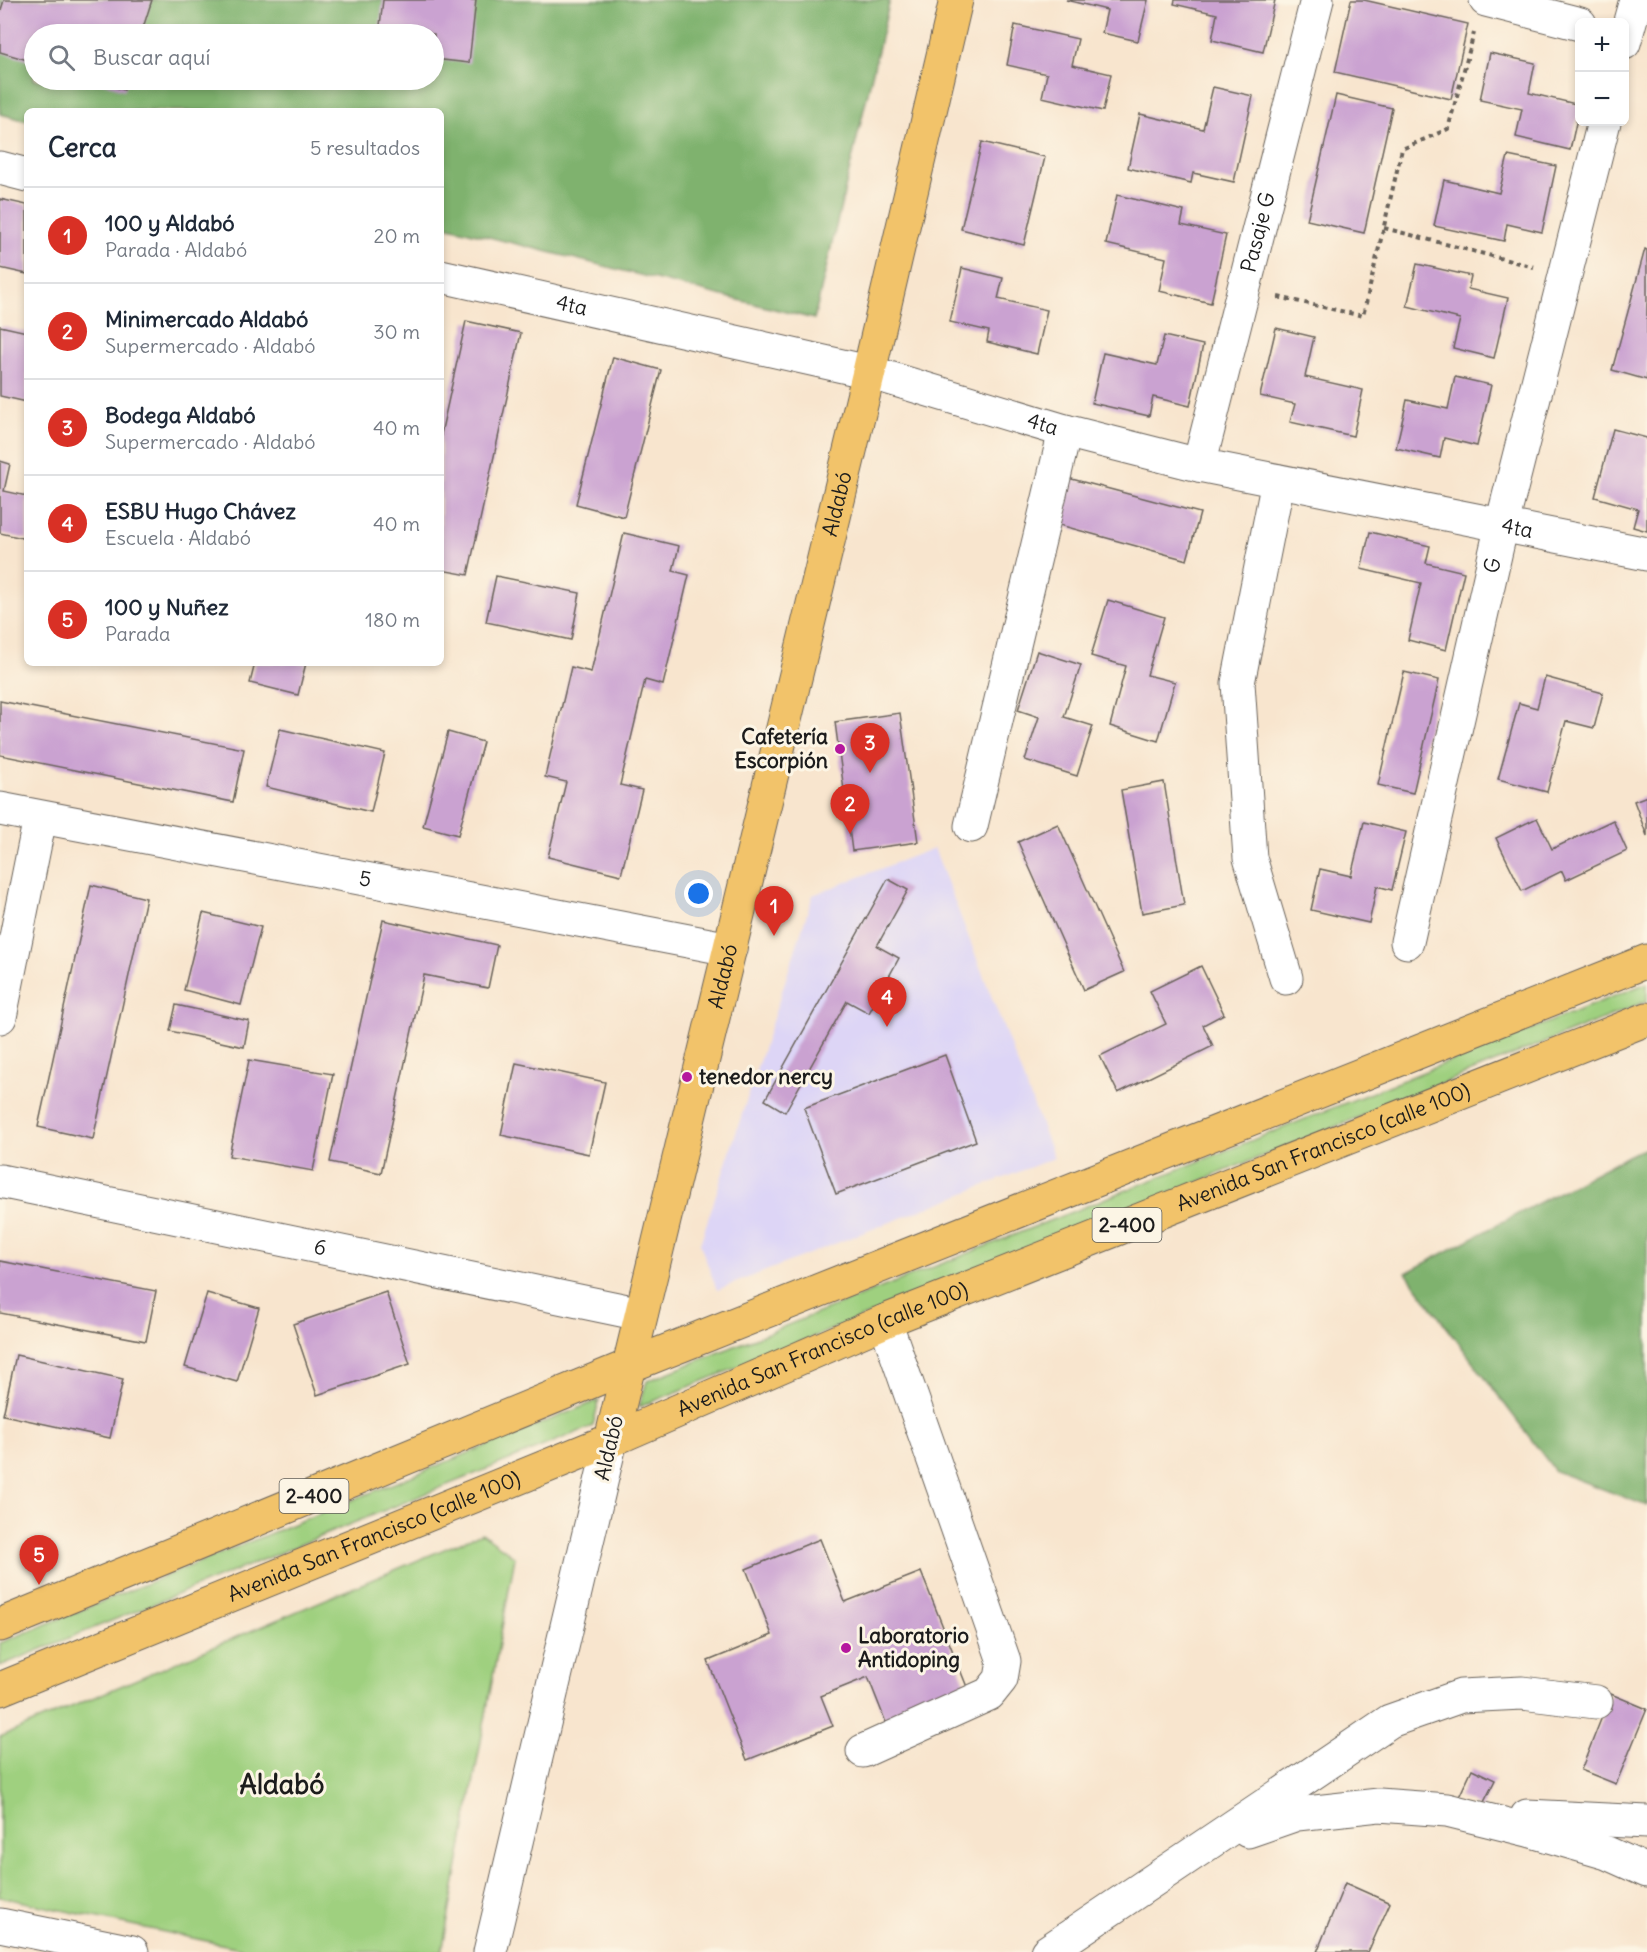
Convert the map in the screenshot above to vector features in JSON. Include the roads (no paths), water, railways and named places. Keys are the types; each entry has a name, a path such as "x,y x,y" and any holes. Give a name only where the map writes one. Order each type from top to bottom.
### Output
{"main road":[{"name":"Aldabó","path":"611,1440 869,372 956,0"},
{"name":"2-400","path":"0,1625 629,1366 1647,961"},
{"name":"Avenida San Francisco (calle 100)","path":"0,1689 611,1440 885,1321 1647,1019"}],"street":[{"name":"Pasaje G","path":"1199,465 1317,0"},
{"path":"1486,0 1575,23"},
{"path":"1631,39 1636,0"},
{"name":"G","path":"1407,942 1502,524 1603,126"},
{"path":"0,168 24,174"},
{"name":"4ta","path":"444,277 869,372 1065,431 1199,465 1647,554"},
{"path":"971,826 1065,431"},
{"path":"1278,481 1238,683 1250,858 1286,978"},
{"name":"5","path":"0,809 730,949"},
{"path":"0,1017 40,818"},
{"name":"6","path":"0,1181 641,1314"},
{"path":"863,1751 989,1695 1001,1679 1004,1661 885,1321"},
{"name":"Aldabó","path":"490,1952 611,1440"},
{"path":"1047,1952 1390,1721 1461,1696 1522,1693 1596,1702"},
{"path":"1206,1845 1297,1814 1379,1805 1460,1813 1607,1853 1647,1871"},
{"path":"1460,1813 1647,1822"},
{"path":"0,1924 132,1952"}],"place":[{"name":"Cafetería Escorpión","path":"840,749"},
{"name":"Bodega Aldabó","path":"870,773"},
{"name":"Minimercado Aldabó","path":"850,834"},
{"name":"100 y Aldabó","path":"774,936"},
{"name":"ESBU Hugo Chávez","path":"887,1027"},
{"name":"tenedor nercy","path":"687,1077"},
{"name":"100 y Nuñez","path":"39,1585"},
{"name":"Laboratorio Antidoping","path":"846,1648"}],"district":[{"name":"Aldabó","path":"282,1785"}]}
